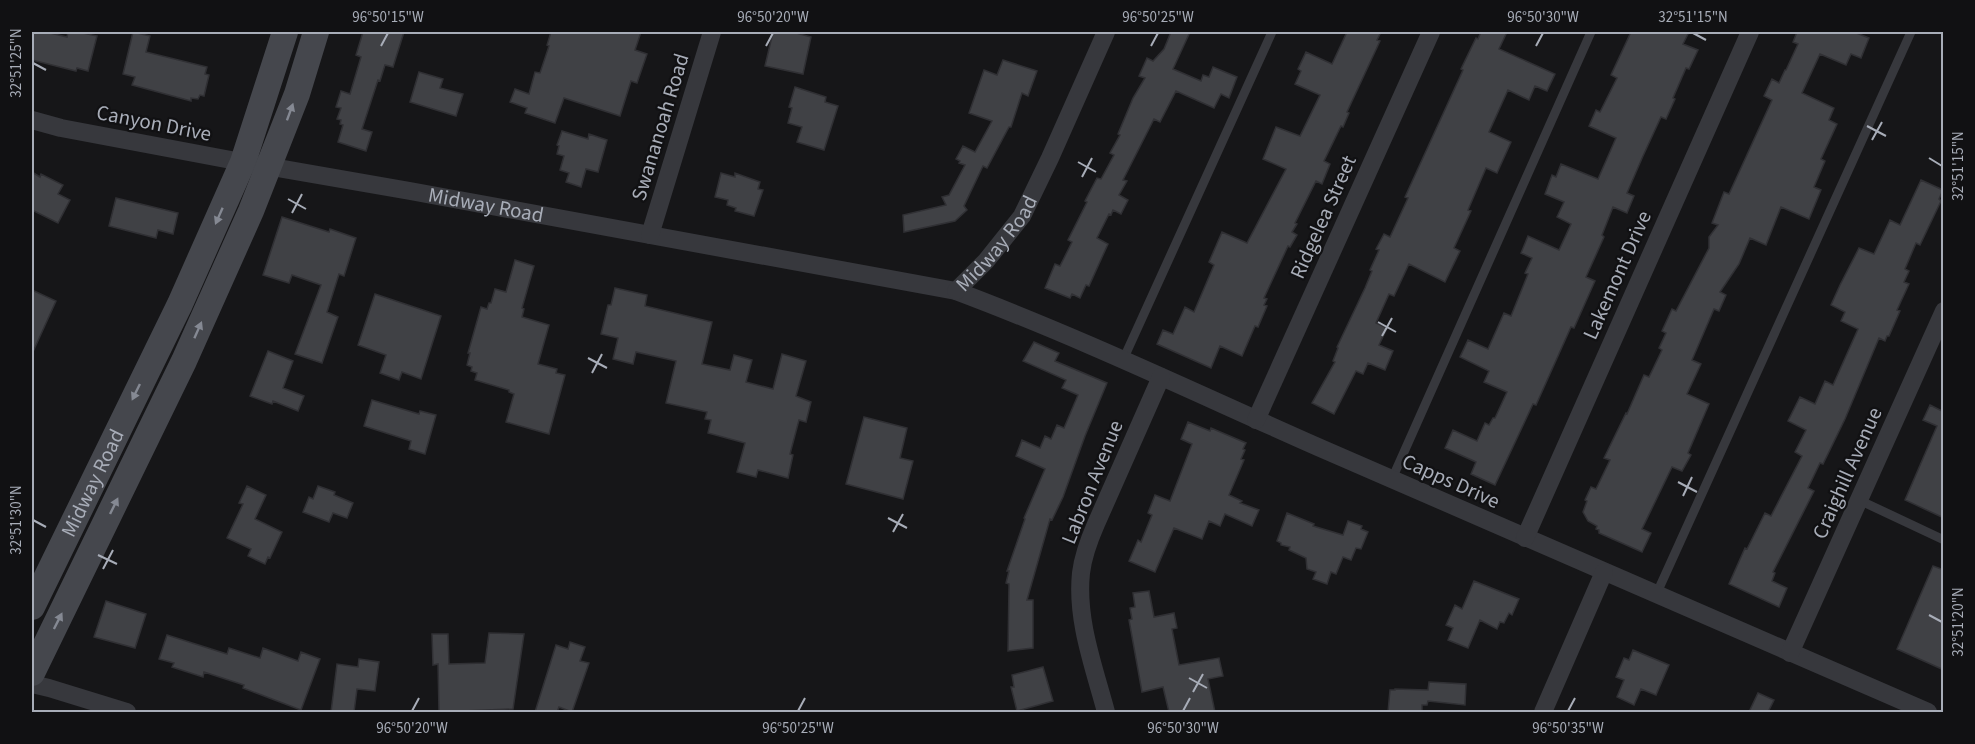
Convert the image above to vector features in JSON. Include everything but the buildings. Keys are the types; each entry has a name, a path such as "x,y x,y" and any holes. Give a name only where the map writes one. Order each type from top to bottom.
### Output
{"main road":[{"name":"Midway Road","path":"32,607 180,304 243,162 285,32"},
{"path":"270,167 297,94 316,32"},
{"name":"Midway Road","path":"32,673 184,361 270,167"}],"street":[{"name":"Swananoah Road","path":"650,235 712,32"},
{"name":"Midway Road","path":"270,167 956,291 986,261 1022,216 1106,32"},
{"name":"Ridgelea Street","path":"1257,420 1431,32"},
{"name":"Lakemont Drive","path":"1525,538 1750,32"},
{"name":"Canyon Drive","path":"32,120 61,128 270,167"},
{"name":"Capps Drive","path":"956,291 998,306 1123,360 1926,712"},
{"name":"Craighill Avenue","path":"1790,652 1944,311"},
{"name":"Labron Avenue","path":"1106,712 1083,629 1080,603 1081,572 1096,524 1161,377"},
{"path":"1543,712 1604,572"},
{"path":"32,684 49,687 127,712"}],"lane":[{"path":"1123,360 1272,32"},
{"path":"1392,479 1591,32"},
{"path":"1656,595 1911,32"},
{"path":"1859,500 1944,540"}]}
